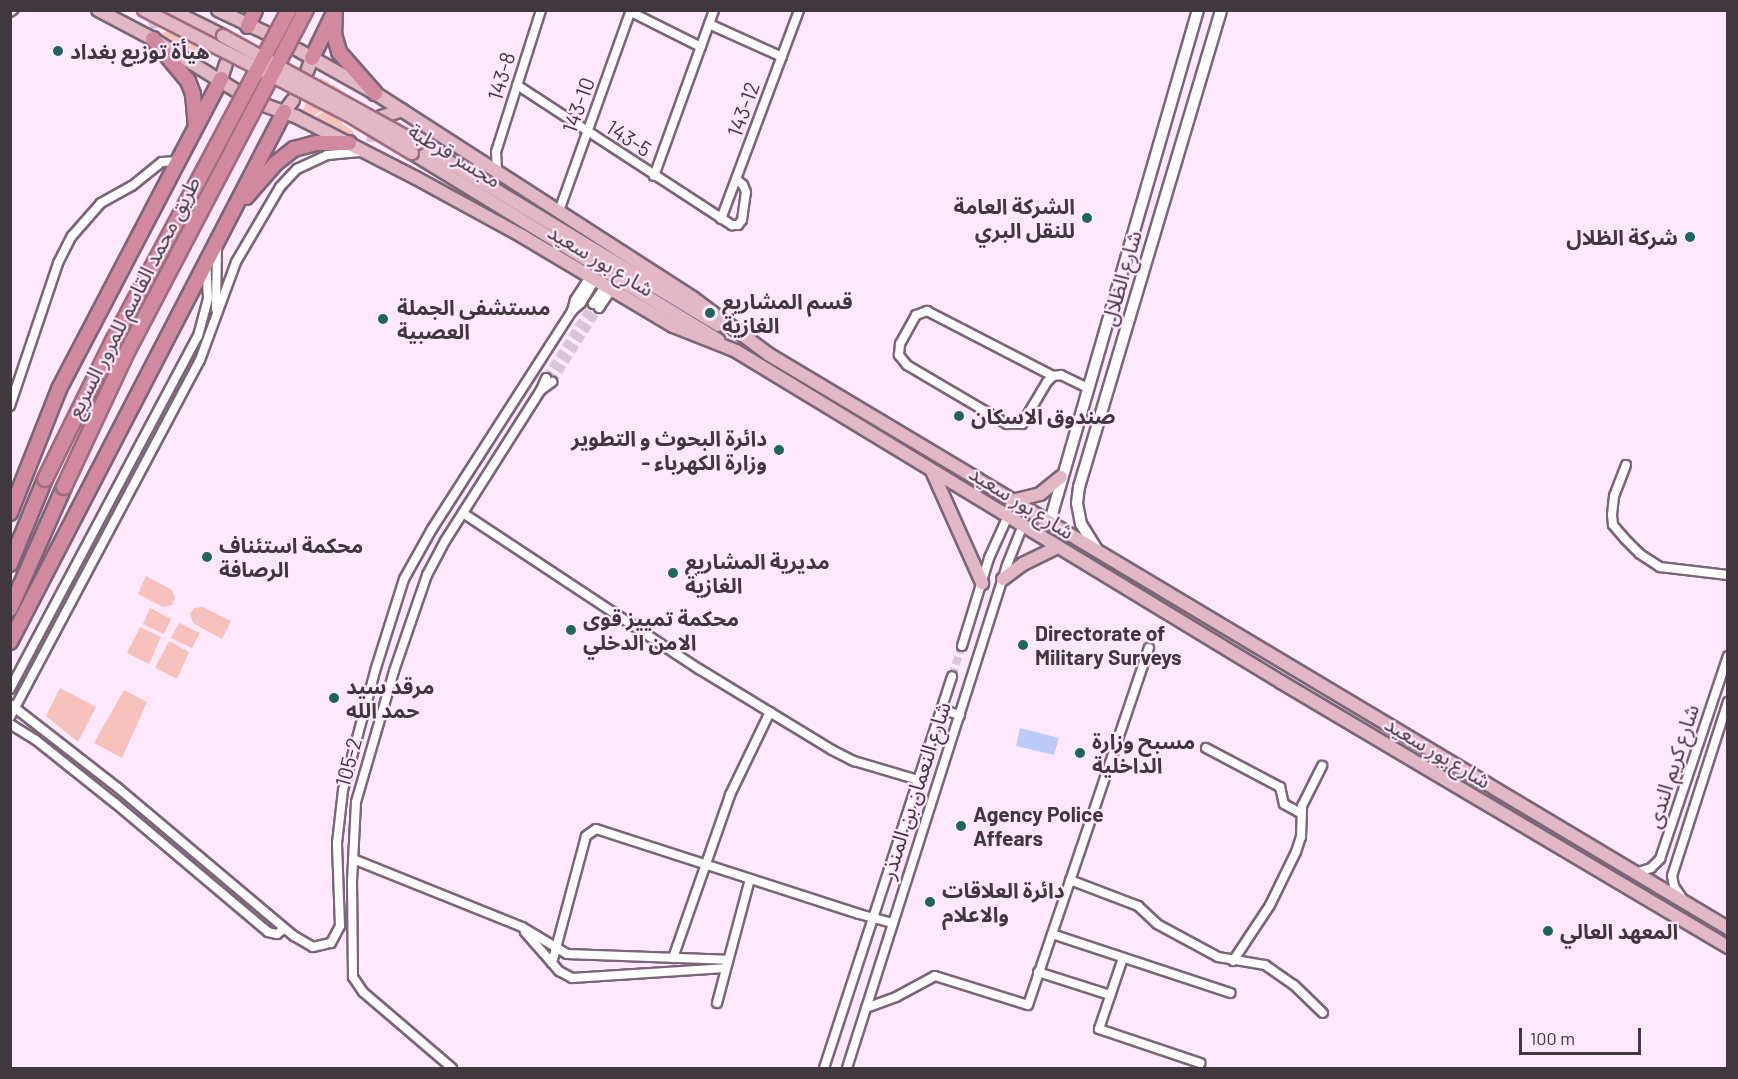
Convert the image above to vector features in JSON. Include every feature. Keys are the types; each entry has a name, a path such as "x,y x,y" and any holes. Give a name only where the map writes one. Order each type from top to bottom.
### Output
{"highway":[{"path":"248,26 255,10"},
{"name":"طريق محمد القاسم للمرور السريع","path":"10,564 45,479 113,341 289,10"},
{"name":"طريق محمد القاسم للمرور السريع","path":"10,609 128,350 306,10"},
{"path":"312,58 335,10"},
{"path":"335,10 334,34 339,52 375,93"},
{"path":"151,32 188,81 193,94 196,127"},
{"path":"10,513 59,389 221,79"},
{"path":"10,642 285,112"},
{"path":"240,202 254,191 276,162 294,149 316,143 349,143"}],"main road":[{"path":"98,10 127,25 151,32 236,90"},
{"name":"مجسر قرطبة","path":"144,10 415,148 748,341"},
{"name":"مجسر قرطبة","path":"171,10 343,100 736,351"},
{"path":"218,10 266,33"},
{"path":"238,41 248,26"},
{"name":"شارع بور سعيد","path":"298,50 375,93 559,211 693,298 748,341 1728,927"},
{"path":"305,77 312,58"},
{"path":"221,79 226,64"},
{"path":"285,112 293,100"},
{"path":"267,106 285,112 349,143 370,147"},
{"path":"381,117 402,110"},
{"name":"شارع بور سعيد","path":"370,147 383,161 522,236 688,333 736,351 1058,547 1728,946"},
{"path":"931,470 982,583"},
{"path":"1016,500 1039,495 1061,477"},
{"path":"1003,579 1023,564 1058,547"}],"street":[{"name":"143-8","path":"497,171 496,152 541,10"},
{"path":"654,176 714,10"},
{"name":"143-12","path":"722,219 799,10"},
{"path":"1050,521 1198,10"},
{"name":"شارع الظلال","path":"1100,552 1085,534 1077,503 1079,487 1221,10"},
{"path":"631,11 701,46"},
{"name":"143-10","path":"559,211 631,11"},
{"path":"709,24 782,57"},
{"name":"143-5","path":"517,85 722,219"},
{"path":"1170,109 1190,116"},
{"path":"10,717 13,706 200,360 215,325 236,262 286,179 297,169 327,155 370,147"},
{"path":"480,160 496,152"},
{"path":"10,406 58,263 72,236 101,203 132,186 162,162 178,161"},
{"path":"722,219 732,225 738,225 742,220 746,192 743,185 736,179"},
{"path":"1149,183 1168,188"},
{"path":"215,325 219,271 217,244"},
{"path":"10,689 198,336 208,298 207,265"},
{"path":"13,706 31,718 284,929 313,947 327,945 337,935 340,926 337,843 343,790 375,671 404,579 432,529 572,311 575,300 600,283"},
{"path":"596,306 600,283"},
{"path":"1053,376 1022,424 1007,424 907,365 899,355 900,344 916,315 927,311 1053,376 1061,375 1089,382 1110,383"},
{"name":"105-2","path":"452,1068 363,992 355,982 351,967 353,859 358,791 394,671 427,575 463,513 549,380"},
{"path":"1626,465 1614,496 1612,515 1613,525 1625,539 1640,554 1660,567 1728,575"},
{"path":"463,513 699,669 847,758 918,780"},
{"path":"962,646 994,544 1008,516"},
{"name":"شارع النعمان بن المنذر","path":"847,1068 1003,579 1023,525"},
{"path":"866,1008 896,997 934,976 1028,1005 1149,648"},
{"name":"شارع كريم الندى","path":"1635,873 1651,868 1660,859 1728,656"},
{"name":"شارع النعمان بن المنذر","path":"824,1068 952,676"},
{"name":"شارع كريم الندى","path":"1685,902 1674,885 1672,876 1728,702"},
{"path":"942,709 960,715"},
{"path":"673,958 739,771 770,712"},
{"path":"23,731 31,718"},
{"path":"10,724 23,731 268,932 277,934 284,929"},
{"path":"1206,748 1280,787 1283,802 1300,813"},
{"path":"1233,961 1270,905 1296,852 1301,837 1300,813 1322,766"},
{"path":"155,838 164,828"},
{"path":"552,963 586,836 590,831 599,829 750,879 893,922"},
{"path":"353,859 514,924 556,949 579,956 673,958 726,964"},
{"path":"717,1003 750,879"},
{"path":"1070,880 1138,906 1157,924 1189,944 1218,957 1265,965 1293,985 1323,1013"},
{"path":"514,924 535,941 563,974 577,978 726,964"},
{"path":"1052,934 1230,993"},
{"path":"1123,958 1099,1029 1200,1063"},
{"path":"1038,972 1110,995"}],"shaded area":[{"path":"182,11 192,11 218,23 199,35 202,58 161,34 167,31 179,35 189,28 190,24"},
{"path":"219,24 226,28 209,62 204,59 200,36"},
{"path":"321,78 330,83 330,105 312,117 302,111"},
{"path":"332,84 371,110 341,115 342,124 353,131 354,138 314,118 332,106"},
{"path":"146,576 172,590 175,598 172,605 163,607 138,594"},
{"path":"203,607 231,621 222,639 193,623 190,614 194,608"},
{"path":"150,608 171,619 164,634 143,624"},
{"path":"179,623 200,633 192,648 171,638"},
{"path":"140,627 161,637 149,664 127,653"},
{"path":"169,641 189,652 177,679 155,668"},
{"path":"60,688 96,707 78,742 46,716"},
{"path":"124,690 147,702 122,758 94,743"}],"water":[{"path":"1020,728 1059,738 1054,755 1016,746"}],"tunnel":[{"path":"149,25 160,20 166,10"},
{"path":"373,142 372,133 376,122"},
{"path":"546,378 593,304"},
{"path":"552,382 599,308"},
{"path":"952,676 962,646"}],"place":[{"name":"هيأة توزيع بغداد","path":"58,51"},
{"name":"الشركة العامة للنقل البري","path":"1087,218"},
{"name":"شركة الظلال","path":"1690,237"},
{"name":"قسم المشاريع الغازية","path":"710,313"},
{"name":"مستشفى الجملة العصبية","path":"383,319"},
{"name":"صندوق الاسكان","path":"959,416"},
{"name":"دائرة البحوث و التطوير - وزارة الكهرباء","path":"779,450"},
{"name":"محكمة استئناف الرصافة","path":"207,557"},
{"name":"مديرية المشاريع الغازية","path":"673,573"},
{"name":"محكمة تمييز قوى الامن الدخلي","path":"571,630"},
{"name":"Directorate of Military Surveys","path":"1023,645"},
{"name":"مرقد سيد حمد الله","path":"334,698"},
{"name":"مسبح وزارة الداخلية","path":"1080,753"},
{"name":"Agency Police Affears","path":"961,826"},
{"name":"دائرة العلاقات والاعلام","path":"930,902"},
{"name":"المعهد العالي","path":"1548,931"}]}
